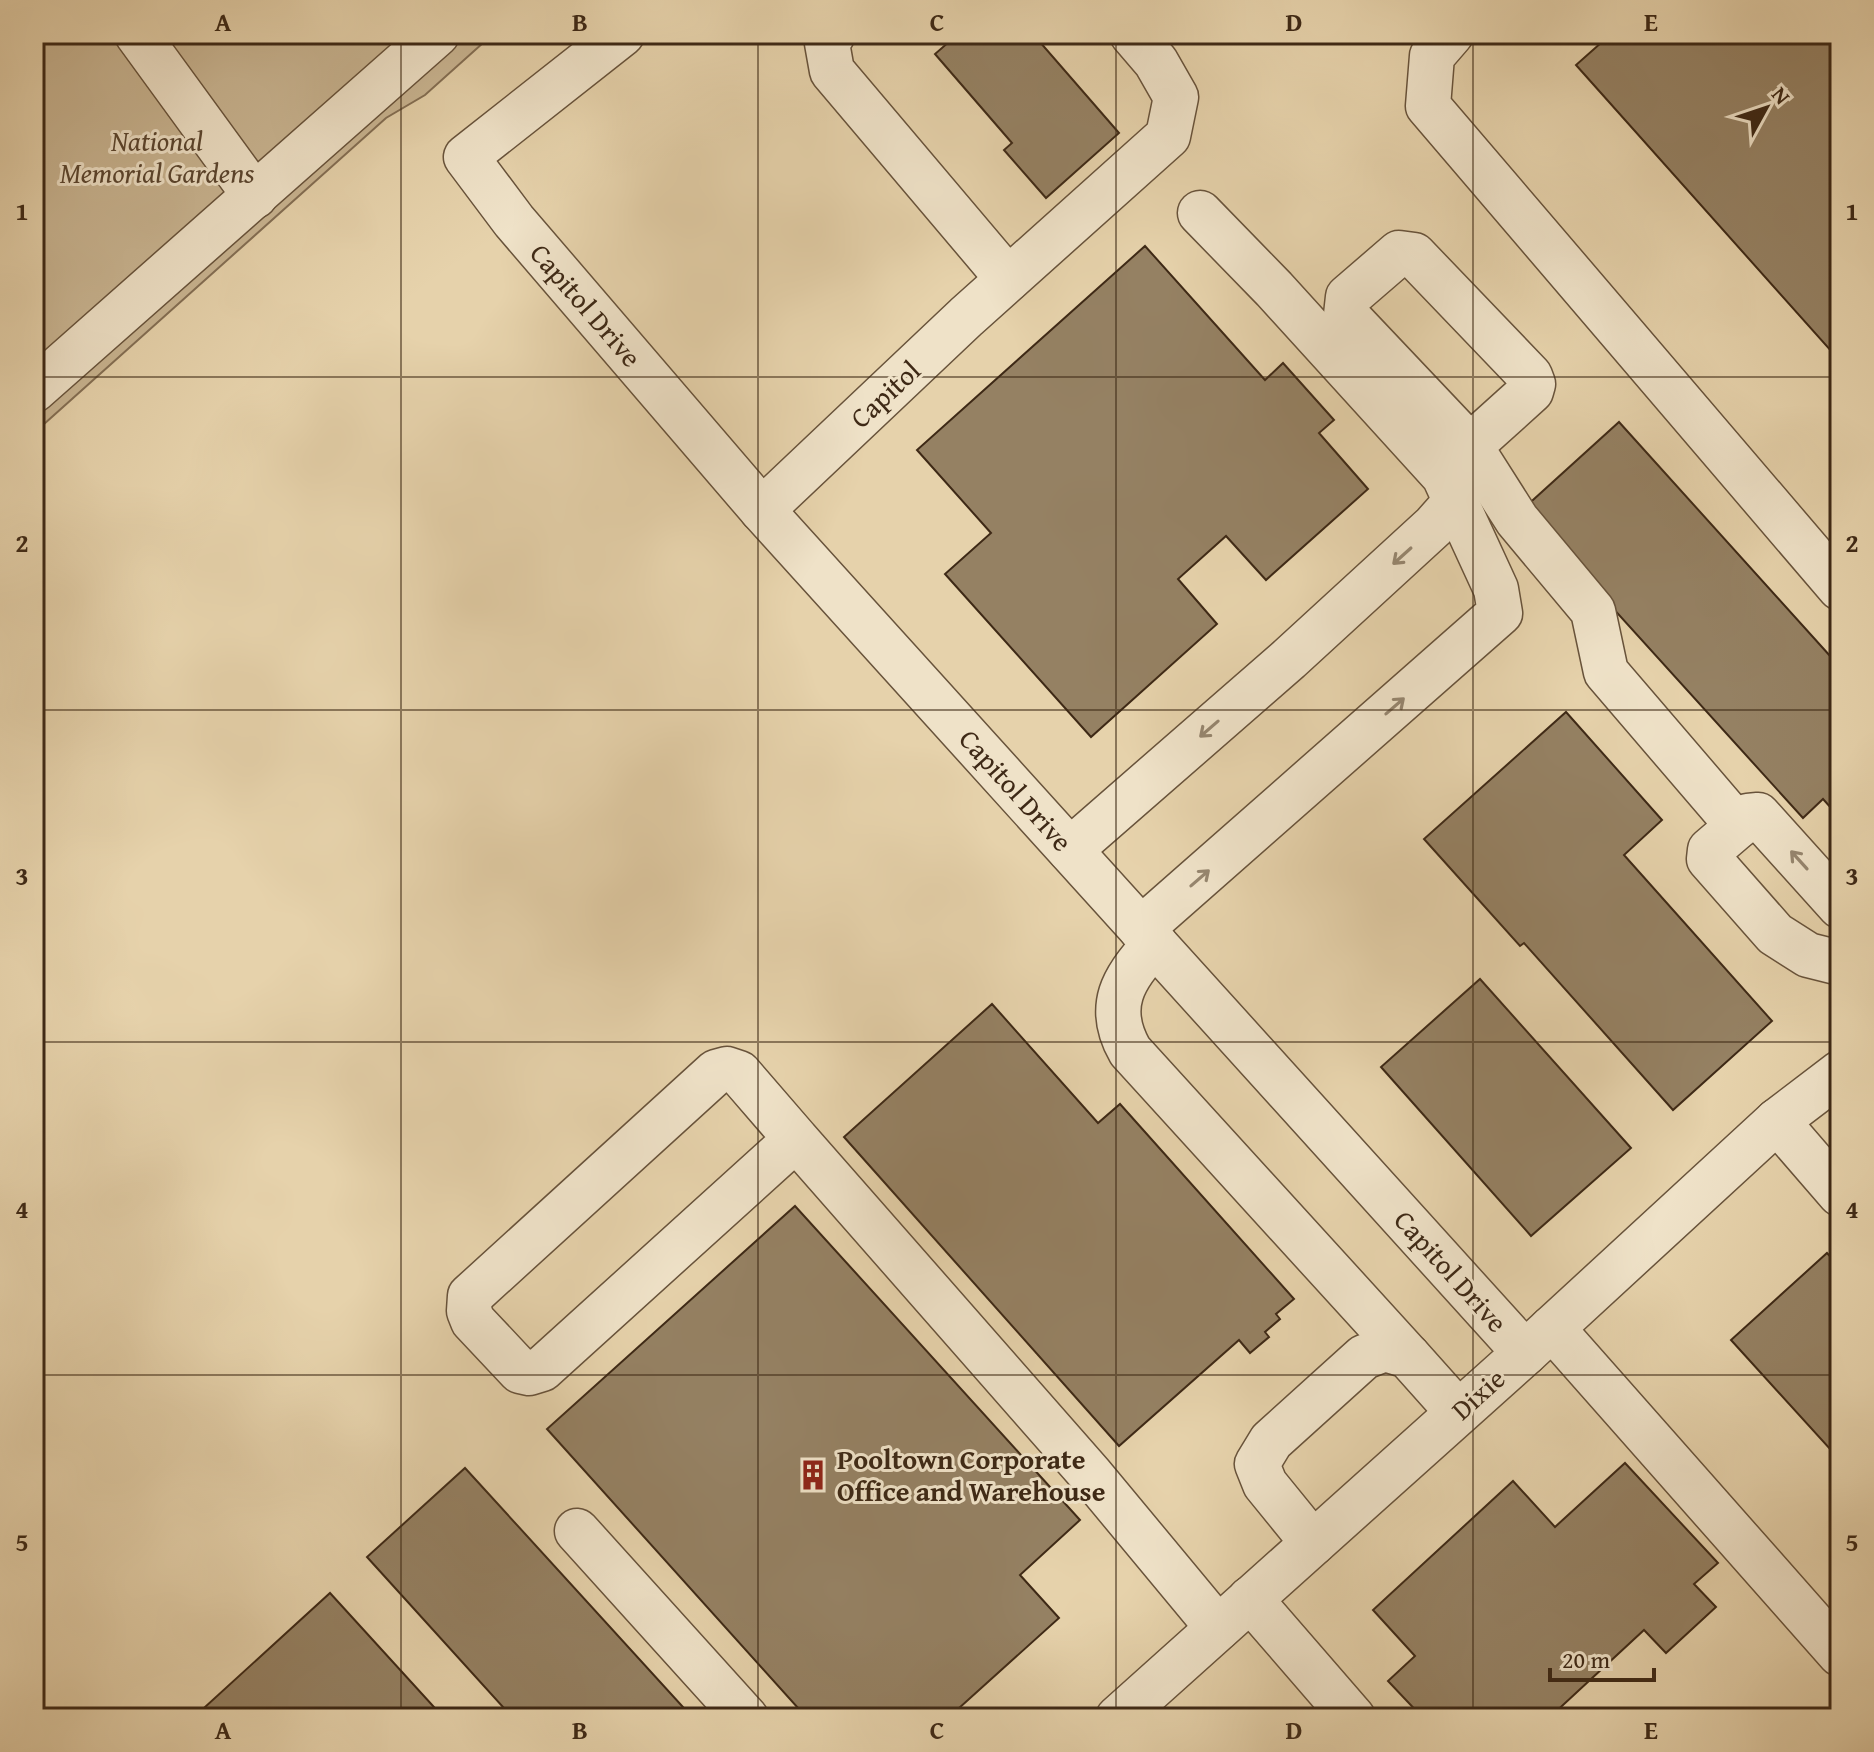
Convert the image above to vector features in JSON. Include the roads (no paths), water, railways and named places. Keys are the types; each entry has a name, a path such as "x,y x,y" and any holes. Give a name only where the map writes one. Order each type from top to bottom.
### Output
{"street":[{"path":"137,34 255,196"},
{"path":"34,390 437,34"},
{"name":"Capitol Drive","path":"622,34 466,157 514,221 762,510 1148,936 1840,1654"},
{"path":"833,34 827,43 832,71 1008,279"},
{"path":"1451,34 1432,56 1428,106 1840,588"},
{"name":"Capitol","path":"762,510 1008,279 1168,136 1176,97 1155,43"},
{"path":"1200,213 1274,289 1444,476 1496,589 1500,613 1148,936 1121,994 1117,1017 1130,1051 1458,1412"},
{"path":"1470,446 1517,520 1593,611 1606,672 1748,820 1840,906"},
{"path":"1070,850 1289,659 1434,526 1457,500"},
{"path":"1748,820 1710,850 1709,859 1775,934 1808,955 1840,963"},
{"path":"796,1139 542,1369 529,1373 520,1371 473,1321 469,1311 470,1296 716,1072 727,1069 739,1073 1091,1475 1218,1628"},
{"name":"Dixie","path":"1126,1715 1777,1121 1840,1073"},
{"path":"1777,1121 1840,1194"},
{"path":"1313,1543 1265,1484 1257,1464 1271,1441 1364,1357 1385,1349 1408,1356"},
{"path":"577,1531 746,1718"},
{"path":"1250,1599 1353,1718"}],"place":[{"name":"Pooltown Corporate Office and Warehouse","path":"813,1475"}],"park label":[{"name":"National Memorial Gardens","path":"157,157"}]}
